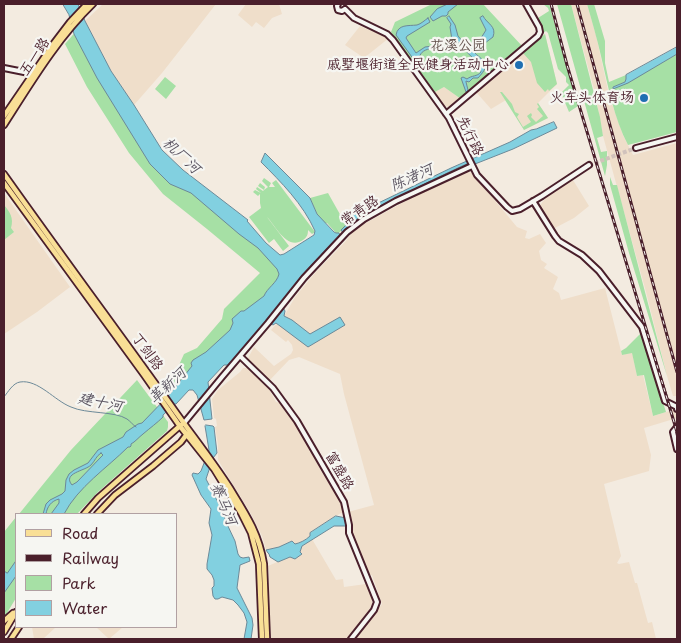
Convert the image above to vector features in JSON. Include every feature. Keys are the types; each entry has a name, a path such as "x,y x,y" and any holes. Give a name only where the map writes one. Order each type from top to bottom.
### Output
{"main road":[{"path":"82,11 87,4"},
{"path":"82,11 93,4"},
{"name":"五一路","path":"4,125 54,43 82,11"},
{"name":"五一路","path":"4,116 35,74"},
{"name":"丁剑路","path":"4,174 163,399"},
{"name":"丁剑路","path":"4,183 214,467 252,523 262,551 264,564 267,639"},
{"path":"85,513 98,498 182,424 187,435 181,442 116,495 98,513"},
{"name":"丁剑路","path":"187,435 205,455"},
{"name":"丁剑路","path":"214,467 241,512 251,532 257,552 262,639"},
{"path":"4,621 15,612"},
{"path":"4,632 15,613"},
{"path":"11,639 18,628"}],"street":[{"name":"先行路","path":"338,4 337,8 340,11 345,9 354,18 387,34 393,40 446,114 477,176 512,211 520,209 589,165"},
{"path":"345,4 345,9"},
{"path":"446,114 538,36 540,32 539,27 526,4"},
{"path":"4,68 35,74"},
{"path":"636,148 677,137"},
{"name":"常青路","path":"240,356 304,278 340,239 356,225 396,201 472,165"},
{"path":"533,201 559,241 582,255 599,271 642,327 665,401 677,407 677,409"},
{"path":"182,424 240,356"},
{"name":"富盛路","path":"240,356 272,388 297,420 344,502 349,524 349,534 377,602 374,610 351,639"},
{"path":"677,427 673,432 677,449"}],"shaded area":[{"path":"103,4 216,4 162,73 134,105 111,71 85,21"},
{"path":"246,4 279,4 282,14 272,18 264,28 256,22 252,27 238,15"},
{"path":"571,4 587,4 609,95 623,135 633,155 677,143 677,396 673,396 667,376 603,136 595,93"},
{"path":"360,26 389,38 364,58 345,45"},
{"path":"545,34 557,84 538,103 548,118 524,130 506,100 491,109 476,92"},
{"path":"444,87 461,99 449,107 444,106 435,92"},
{"path":"468,172 472,173 517,227 527,231 525,238 529,239 540,234 546,243 539,251 541,260 547,264 544,268 558,277 553,289 559,293 561,300 605,288 622,355 632,352 637,376 643,375 653,416 676,409 677,418 644,428 651,455 649,471 604,484 621,556 617,563 629,562 648,623 652,622 656,639 355,639 382,604 372,575 368,575 350,533 352,525 348,512 374,505 340,374 299,357 289,360 269,381 247,360 254,347 274,366 291,354 293,350 292,345 288,340 286,342 271,330 286,313 295,297 355,229 431,187"},
{"path":"573,180 589,206 574,218 553,229 539,207 546,197"},
{"path":"4,193 70,287 4,334"},
{"path":"243,368 247,368 271,390 276,402 280,403 300,429 321,471 341,502 344,513 341,513 310,533 308,538 298,544 292,541 266,550 262,536 251,514 218,460 215,427 217,426 212,399 218,390"},
{"path":"312,539 336,580 343,579 344,587 366,584 372,604 368,612 346,639 271,639 268,566 300,552 302,546"},
{"path":"32,628 55,628 43,639 34,639"},
{"path":"97,628 122,628 109,639"}],"green space":[{"name":"花溪公园","path":"432,4 483,4 523,47 461,99 444,87 435,92 391,32 395,22"},
{"path":"543,4 549,4 578,106 569,112 561,93 569,85 566,82 566,77 558,69 548,33 546,31 543,33 538,18 549,11"},
{"path":"557,4 571,4 600,117 603,136 597,138 601,152 607,151 605,176"},
{"name":"火车头体育场","path":"587,4 594,4 605,41 605,63 609,82 626,75 625,82 613,87 614,89 677,54 677,132 628,145 612,102"},
{"path":"78,29 149,150 240,229 286,273 173,399 163,385 174,376 184,354 197,348 222,319 224,309 260,273 163,194 129,153 87,87 65,44"},
{"path":"545,34 557,84 545,92 537,83 531,62 523,53 508,65"},
{"path":"165,77 176,86 166,99 155,89"},
{"path":"500,92 512,104 515,112 519,114 517,117 523,127 531,122 527,116 531,113 531,117 536,122 543,116 537,109 539,107 538,103 548,118 524,130"},
{"path":"610,177 613,185 617,185 667,376 629,253 610,185"},
{"path":"264,178 271,183 269,187 275,187 272,183 276,180 315,232 312,234 308,230 307,236 303,240 297,243 292,242 282,236 267,217 289,246 283,251 274,239 269,243 249,217 261,208 260,194 258,196 253,192 255,190 261,193 256,189 257,187 263,191 268,187 262,181"},
{"path":"260,183 265,187 264,190 258,186"},
{"path":"328,193 346,225 339,233 336,233 327,223 325,224 317,214 310,198"},
{"path":"4,205 11,215 11,228 14,232 4,240"},
{"path":"641,333 666,412 653,416 644,375 637,376 632,353 622,355 621,351"},
{"path":"137,380 168,422 167,431 98,492 78,513 20,513 71,450"},
{"path":"15,518 15,600 4,618 4,532"}],"water":[{"path":"63,4 78,4 111,71 162,150 183,170 248,220 266,243 280,255 314,235 315,231 298,203 261,162 265,153 310,198 317,214 334,232 340,235 302,275 281,304 285,311 284,316 310,334 340,317 345,325 308,347 276,323 273,325 267,321 228,365 224,365 208,382 212,419 204,420 197,395 193,390 189,390 161,419 85,486 65,513 52,513 59,503 59,499 48,507 46,513 43,513 46,504 65,491 66,480 69,474 88,463 98,450 123,437 126,432 142,423 169,395 192,366 193,360 206,352 230,330 233,323 232,319 264,296 279,274 277,269 258,248 191,193 170,184 150,164 97,78 74,34 69,15","holes":["101,453 103,455 72,485 70,481 72,475 91,465"]},
{"path":"448,4 458,4 446,16 433,21 430,17 437,9"},
{"path":"449,16 455,25 458,36 464,43 462,45 454,42 442,48 434,49 435,47 445,46 452,40 451,24 447,18"},
{"path":"483,16 494,30 493,37 485,43 481,38 486,30 480,18"},
{"path":"428,18 430,22 406,38 416,53 425,47 433,46 424,51 419,58 425,69 422,71 396,35 401,27 418,24"},
{"path":"479,39 483,44 473,51 486,65 483,73 478,78 473,78 469,82 466,81 468,90 466,92 461,78 467,79 481,72 476,61 464,47 466,44 469,45"},
{"path":"677,47 677,54 628,83 613,89 613,87 625,82 626,75"},
{"path":"554,122 557,128 513,149 475,164 473,161 453,170 365,214 352,223 343,233 341,230 346,225 343,220 510,142 531,130"},
{"path":"206,425 214,427 217,453 213,458 206,479 223,512 235,541 238,554 243,558 249,557 250,561 240,565 237,588 252,618 251,639 244,639 247,622 244,613 238,605 233,600 222,597 215,599 213,596 214,580 207,569 212,535 209,523 211,509 201,495 192,475 193,473 198,474 201,471 209,450"},
{"path":"336,516 346,518 347,526 334,526 302,546 300,552 302,554 295,559 290,557 278,562 270,557 266,550 292,541 295,544 303,541 310,536 310,533"},
{"path":"15,562 15,577 4,593 4,571 7,573"}],"waterway":[{"name":"建十河","path":"4,397 15,384 27,382 40,387 71,407 84,411 122,416 136,427"}],"tunnel":[{"path":"589,165 636,148"}],"railway":[{"path":"551,4 567,65 677,432"},
{"path":"577,4 677,372"}],"place":[{"name":"戚墅堰街道全民健身活动中心","path":"519,65"},
{"name":"火车头体育场","path":"644,98"}],"water label":[{"name":"机厂河","path":"181,156"},
{"name":"陈渚河","path":"412,178"},
{"name":"革新河","path":"168,386"},
{"name":"赛马河","path":"223,504"}]}
